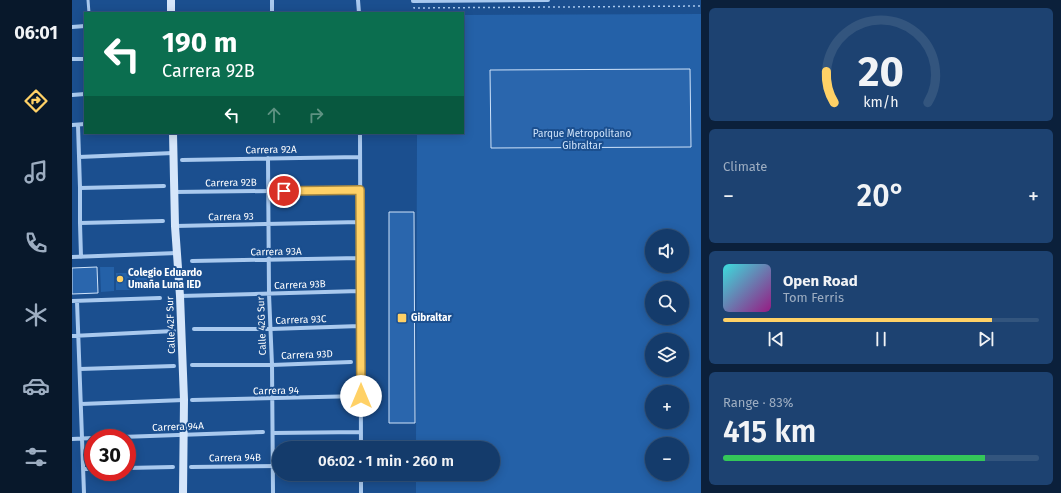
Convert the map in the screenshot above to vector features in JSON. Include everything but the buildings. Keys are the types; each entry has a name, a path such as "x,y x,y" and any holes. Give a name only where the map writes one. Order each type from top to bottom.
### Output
{"street":[{"path":"171,0 171,12"},
{"path":"272,0 272,12"},
{"path":"358,0 359,12"},
{"path":"413,1 548,0"},
{"path":"72,27 84,26"},
{"path":"72,59 84,59"},
{"path":"72,95 84,94"},
{"path":"72,125 84,124"},
{"path":"78,125 81,257"},
{"name":"Calle 42F Sur","path":"173,134 175,226 180,296 184,400 183,493"},
{"path":"360,134 360,441"},
{"path":"79,157 174,153"},
{"name":"Carrera 92A","path":"182,160 360,156"},
{"name":"Calle 42G Sur","path":"268,158 272,441"},
{"path":"80,188 164,186"},
{"name":"Carrera 92B","path":"174,192 360,190"},
{"path":"80,223 164,221"},
{"name":"Carrera 93","path":"175,226 360,222"},
{"path":"72,257 177,253"},
{"name":"Carrera 93A","path":"192,261 360,258"},
{"name":"Carrera 93B","path":"180,296 360,291"},
{"path":"72,301 160,298"},
{"path":"77,301 84,493"},
{"name":"Carrera 93C","path":"194,329 271,329 360,326"},
{"path":"72,336 174,331"},
{"name":"Carrera 93D","path":"192,365 351,362"},
{"path":"80,369 174,366"},
{"name":"Carrera 94","path":"192,400 361,396"},
{"path":"81,404 184,400"},
{"name":"Carrera 94A","path":"136,437 263,432"},
{"path":"272,433 361,432"},
{"name":"Carrera 94A","path":"72,439 82,438"},
{"name":"Carrera 94B","path":"191,467 272,466"},
{"path":"136,468 173,467"},
{"name":"Calle 42G Sur","path":"273,481 273,493"},
{"path":"361,481 361,493"}],"lane":[{"path":"88,0 89,12"}],"path":[{"path":"414,8 701,6"}],"green space":[{"name":"Parque Metropolitano Gibraltar","path":"701,14 701,493 416,493 416,481 500,481 500,441 416,441 417,134 464,134 464,15"},
{"path":"100,267 114,267 114,291 101,292"},
{"path":"116,273 147,273 147,290 116,290"}],"place":[{"name":"Colegio Eduardo Umaña Luna IED","path":"120,279"},
{"name":"Gibraltar","path":"402,318"}],"route":[{"path":"284,191 360,190 361,396"}]}
